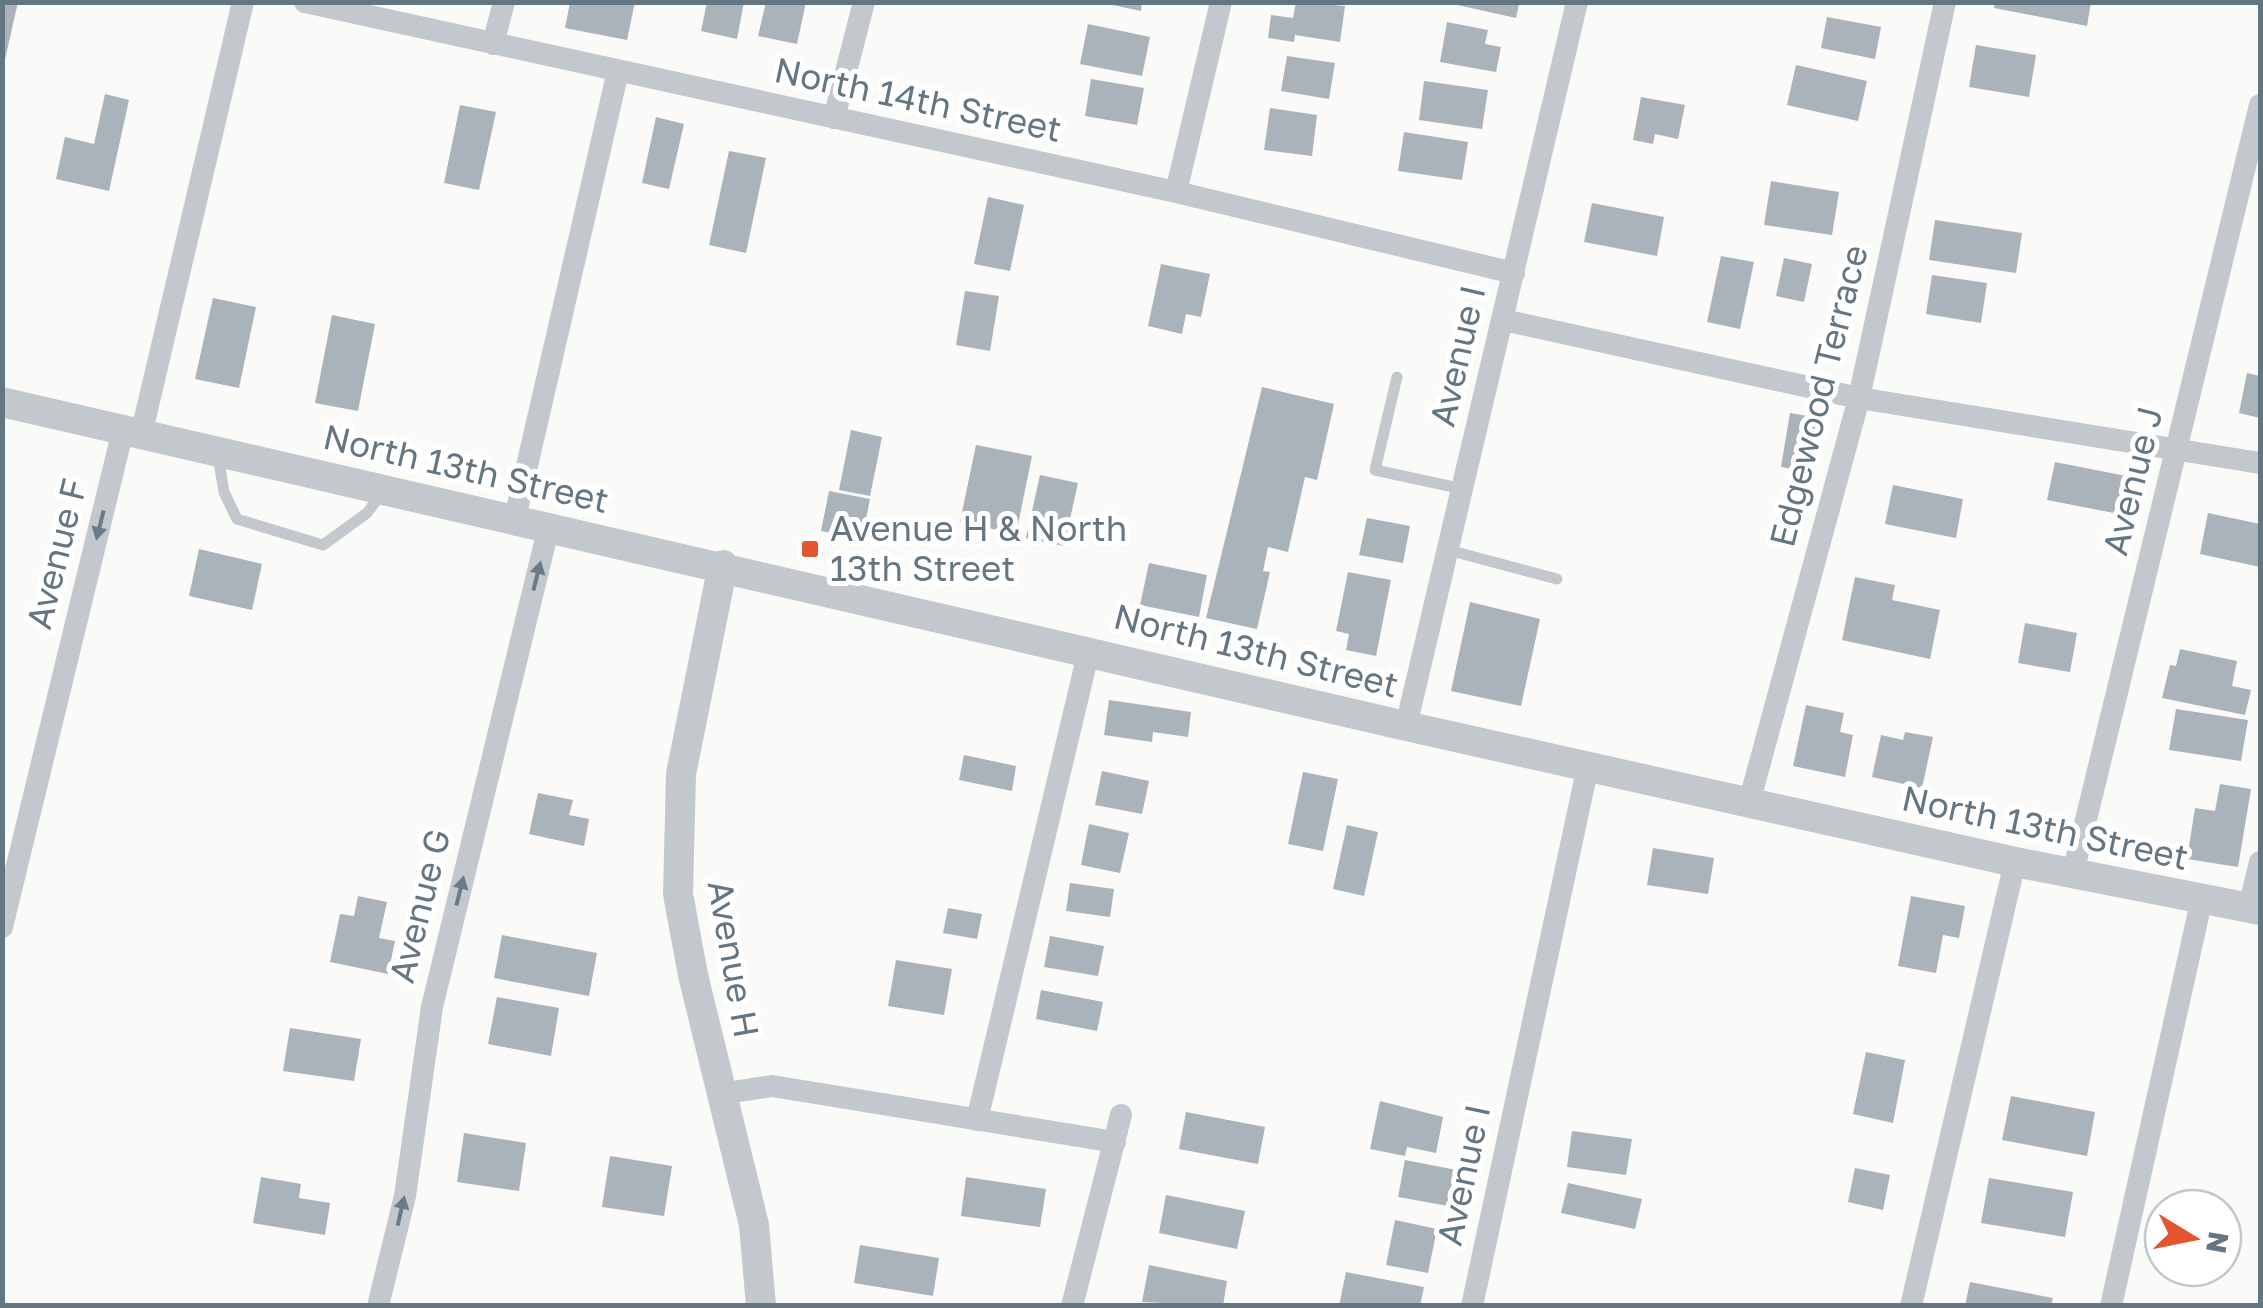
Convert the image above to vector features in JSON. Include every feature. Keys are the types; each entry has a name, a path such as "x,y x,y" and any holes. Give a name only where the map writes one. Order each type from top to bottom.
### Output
{"street":[{"name":"Avenue F","path":"2,927 244,2"},
{"name":"North 14th Street","path":"305,2 1176,192 1514,272"},
{"path":"494,44 504,2"},
{"path":"834,118 864,2"},
{"path":"1176,192 1221,2"},
{"name":"Avenue I","path":"1406,726 1577,2"},
{"name":"Edgewood Terrace","path":"1749,803 1859,398 1944,2"},
{"path":"515,518 618,71"},
{"name":"Avenue J","path":"2073,873 2260,105"},
{"path":"1503,320 1859,398 2260,463"},
{"name":"North 13th Street","path":"2,402 723,565 1406,726 2016,862 2255,908"},
{"name":"Avenue G","path":"378,1306 405,1196 432,1007 549,526"},
{"name":"Avenue H","path":"723,565 681,774 678,894 720,1094 754,1225 761,1306"},
{"path":"976,1120 1088,650"},
{"name":"Avenue I","path":"1472,1306 1588,766"},
{"path":"1912,1306 2016,862"},
{"path":"2255,908 2260,862"},
{"path":"2111,1306 2202,898"},
{"path":"720,1094 772,1086 1115,1142"},
{"path":"1072,1306 1121,1115"}],"lane":[{"path":"1397,377 1375,470 1463,489"},
{"path":"217,451 224,492 237,519 324,545 368,513 385,489"},
{"path":"1448,550 1557,579"}],"building":[{"path":"2,2 18,2 4,64 2,64"},
{"path":"570,2 635,2 627,40 565,28"},
{"path":"707,2 744,2 737,39 701,31"},
{"path":"766,2 806,2 797,44 758,36"},
{"path":"1098,2 1142,2 1141,11"},
{"path":"1296,2 1345,6 1340,42 1295,35 1294,42 1268,38 1271,15 1293,18"},
{"path":"1995,2 2091,2 2087,26 1994,8"},
{"path":"1453,4 1519,4 1516,18"},
{"path":"1827,17 1881,27 1875,59 1821,48"},
{"path":"1447,22 1488,30 1485,44 1501,47 1496,72 1440,62"},
{"path":"1088,24 1150,37 1142,76 1080,64"},
{"path":"1976,45 2036,55 2029,97 1969,87"},
{"path":"1287,56 1335,63 1329,99 1281,91"},
{"path":"1796,65 1867,81 1858,121 1787,105"},
{"path":"1091,79 1144,88 1137,125 1085,116"},
{"path":"1424,81 1488,90 1482,129 1419,120"},
{"path":"105,94 129,100 109,191 56,179 65,137 94,144"},
{"path":"1641,97 1685,105 1678,139 1655,134 1653,144 1633,140"},
{"path":"460,105 496,112 479,190 444,183"},
{"path":"1270,108 1317,115 1312,156 1264,150"},
{"path":"656,117 684,124 669,189 642,183"},
{"path":"1404,132 1468,142 1462,180 1398,171"},
{"path":"729,151 766,158 746,253 709,245"},
{"path":"1771,181 1839,192 1832,235 1764,225"},
{"path":"988,197 1024,205 1010,271 974,264"},
{"path":"1592,203 1664,217 1657,256 1584,242"},
{"path":"1935,220 2022,233 2016,273 1929,260"},
{"path":"1721,256 1754,262 1740,329 1707,322"},
{"path":"1784,258 1812,264 1804,302 1776,296"},
{"path":"1161,264 1210,274 1201,317 1186,314 1182,334 1148,326"},
{"path":"1932,275 1987,283 1981,323 1926,314"},
{"path":"965,291 999,296 990,351 956,345"},
{"path":"213,298 256,307 239,388 195,379"},
{"path":"332,315 375,324 358,411 315,403"},
{"path":"2247,373 2260,376 2260,418 2239,413"},
{"path":"1262,387 1334,404 1317,480 1305,477 1288,552 1268,547 1263,571 1270,572 1257,629 1206,618"},
{"path":"1790,413 1824,419 1814,473 1781,467"},
{"path":"851,430 882,437 870,496 839,490"},
{"path":"976,445 1032,456 1016,534 960,522"},
{"path":"2055,462 2126,476 2119,514 2047,500"},
{"path":"1040,475 1078,483 1064,546 1026,538"},
{"path":"1893,485 1963,499 1956,538 1885,524"},
{"path":"829,491 870,499 862,539 821,531"},
{"path":"2208,513 2260,524 2260,567 2200,554"},
{"path":"1367,518 1410,526 1403,563 1359,555"},
{"path":"199,549 262,564 252,610 189,596"},
{"path":"1149,563 1207,575 1199,617 1140,605"},
{"path":"1348,572 1391,580 1376,656 1346,650 1349,634 1336,631"},
{"path":"1855,577 1895,585 1892,600 1940,610 1930,659 1842,640"},
{"path":"1470,602 1540,619 1521,706 1451,691"},
{"path":"2025,623 2077,633 2070,672 2018,663"},
{"path":"2180,649 2237,661 2232,686 2251,690 2245,715 2162,698 2170,665 2176,666"},
{"path":"1109,700 1191,712 1188,737 1153,732 1152,742 1104,735"},
{"path":"1806,705 1844,713 1840,732 1853,735 1845,777 1793,766"},
{"path":"2176,709 2248,720 2241,761 2169,750"},
{"path":"1905,732 1933,737 1922,788 1872,777 1881,735 1903,740"},
{"path":"964,755 1016,766 1012,791 959,780"},
{"path":"1102,771 1149,781 1142,814 1095,805"},
{"path":"1303,772 1338,779 1323,851 1288,844"},
{"path":"2220,784 2251,789 2238,867 2187,859 2195,808 2215,811"},
{"path":"538,793 573,800 569,815 589,819 584,846 529,834"},
{"path":"1089,824 1129,833 1120,873 1081,865"},
{"path":"1347,825 1378,832 1364,896 1333,889"},
{"path":"1653,848 1714,858 1708,894 1647,885"},
{"path":"1070,883 1114,889 1110,917 1066,911"},
{"path":"358,896 387,902 379,938 395,941 388,974 330,962 340,914 354,916"},
{"path":"1911,896 1965,906 1959,938 1943,935 1936,973 1898,966"},
{"path":"948,908 982,914 977,939 943,933"},
{"path":"502,935 597,953 589,996 494,978"},
{"path":"1050,936 1104,946 1098,976 1044,967"},
{"path":"896,960 952,969 944,1015 888,1006"},
{"path":"1041,990 1103,1002 1097,1031 1036,1019"},
{"path":"497,997 559,1008 551,1056 488,1044"},
{"path":"290,1028 361,1039 354,1081 283,1071"},
{"path":"1866,1052 1905,1060 1893,1123 1853,1114"},
{"path":"2011,1096 2095,1112 2087,1156 2002,1140"},
{"path":"1380,1101 1443,1117 1436,1153 1407,1147 1405,1156 1370,1149"},
{"path":"1186,1112 1265,1127 1258,1164 1179,1149"},
{"path":"1572,1131 1632,1139 1626,1175 1567,1167"},
{"path":"464,1133 526,1143 519,1191 457,1182"},
{"path":"610,1156 672,1166 664,1216 602,1207"},
{"path":"1405,1160 1472,1173 1465,1209 1398,1197"},
{"path":"1855,1168 1890,1175 1883,1210 1848,1202"},
{"path":"261,1177 301,1184 299,1198 330,1203 325,1235 253,1223"},
{"path":"966,1177 1046,1189 1040,1227 961,1216"},
{"path":"1989,1178 2073,1192 2065,1237 1981,1223"},
{"path":"1568,1183 1642,1199 1635,1229 1561,1213"},
{"path":"1166,1195 1245,1211 1237,1249 1159,1233"},
{"path":"1395,1220 1437,1229 1428,1273 1386,1265"},
{"path":"860,1245 939,1258 933,1296 854,1283"},
{"path":"1149,1265 1227,1281 1223,1306 1142,1302"},
{"path":"1346,1272 1424,1287 1420,1306 1339,1306"},
{"path":"1970,1282 2053,1298 2051,1306 1965,1306"}],"place":[{"name":"Avenue H & North 13th Street","path":"810,549"}]}
